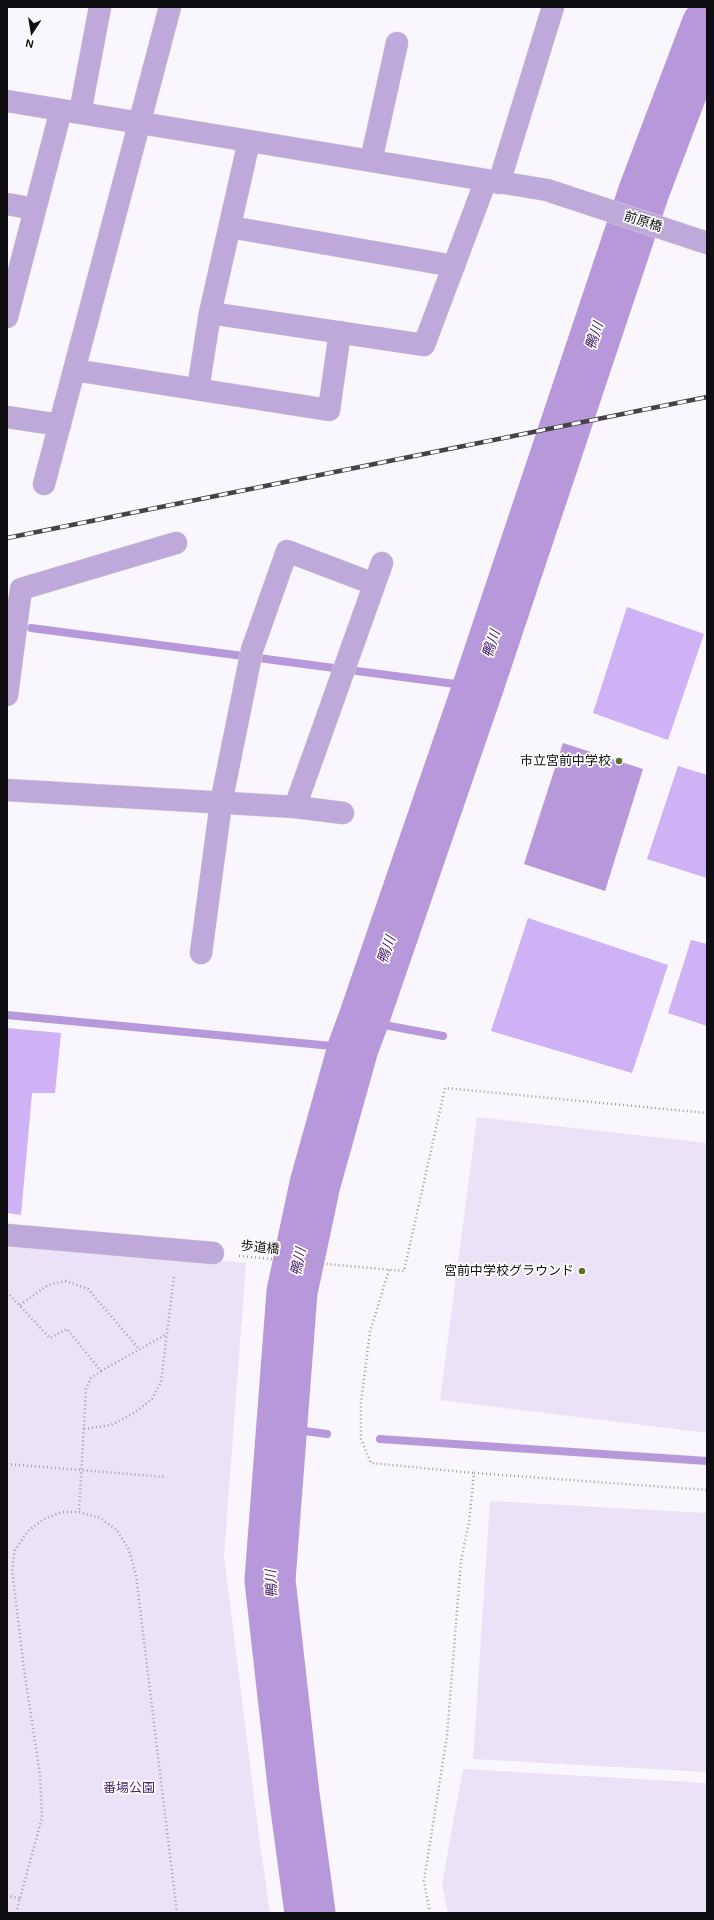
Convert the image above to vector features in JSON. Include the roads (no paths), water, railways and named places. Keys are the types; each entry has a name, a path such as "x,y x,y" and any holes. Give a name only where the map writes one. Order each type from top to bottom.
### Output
{"street":[{"path":"8,312 35,209 71,112 100,7"},
{"path":"44,484 170,7"},
{"path":"210,313 424,345 454,266 492,181 553,7"},
{"path":"371,161 397,42"},
{"name":"前原橋","path":"7,102 547,190 707,243"},
{"path":"198,389 210,313 249,141"},
{"path":"7,204 35,209"},
{"path":"230,227 454,266"},
{"path":"74,370 329,410 340,332"},
{"path":"7,417 60,425"},
{"path":"7,695 21,589 176,543"},
{"path":"202,954 221,802 252,650 287,551 374,584"},
{"path":"295,807 382,563"},
{"path":"7,790 295,807 343,813"},
{"path":"7,1236 213,1253"}],"waterway":[{"name":"鴨川","path":"310,1913 294,1794 270,1580 292,1292 315,1184 353,1048 478,687 644,191 707,25"},
{"path":"31,628 478,687"},
{"path":"7,1015 353,1048"},
{"path":"363,1021 443,1036"},
{"path":"282,1428 327,1434"},
{"path":"380,1439 707,1461"}],"railway":[{"path":"7,538 707,397"}],"place":[{"name":"市立宮前中学校","path":"619,761"},
{"name":"宮前中学校グラウンド","path":"582,1271"}],"park label":[{"name":"番場公園","path":"129,1788"}]}
